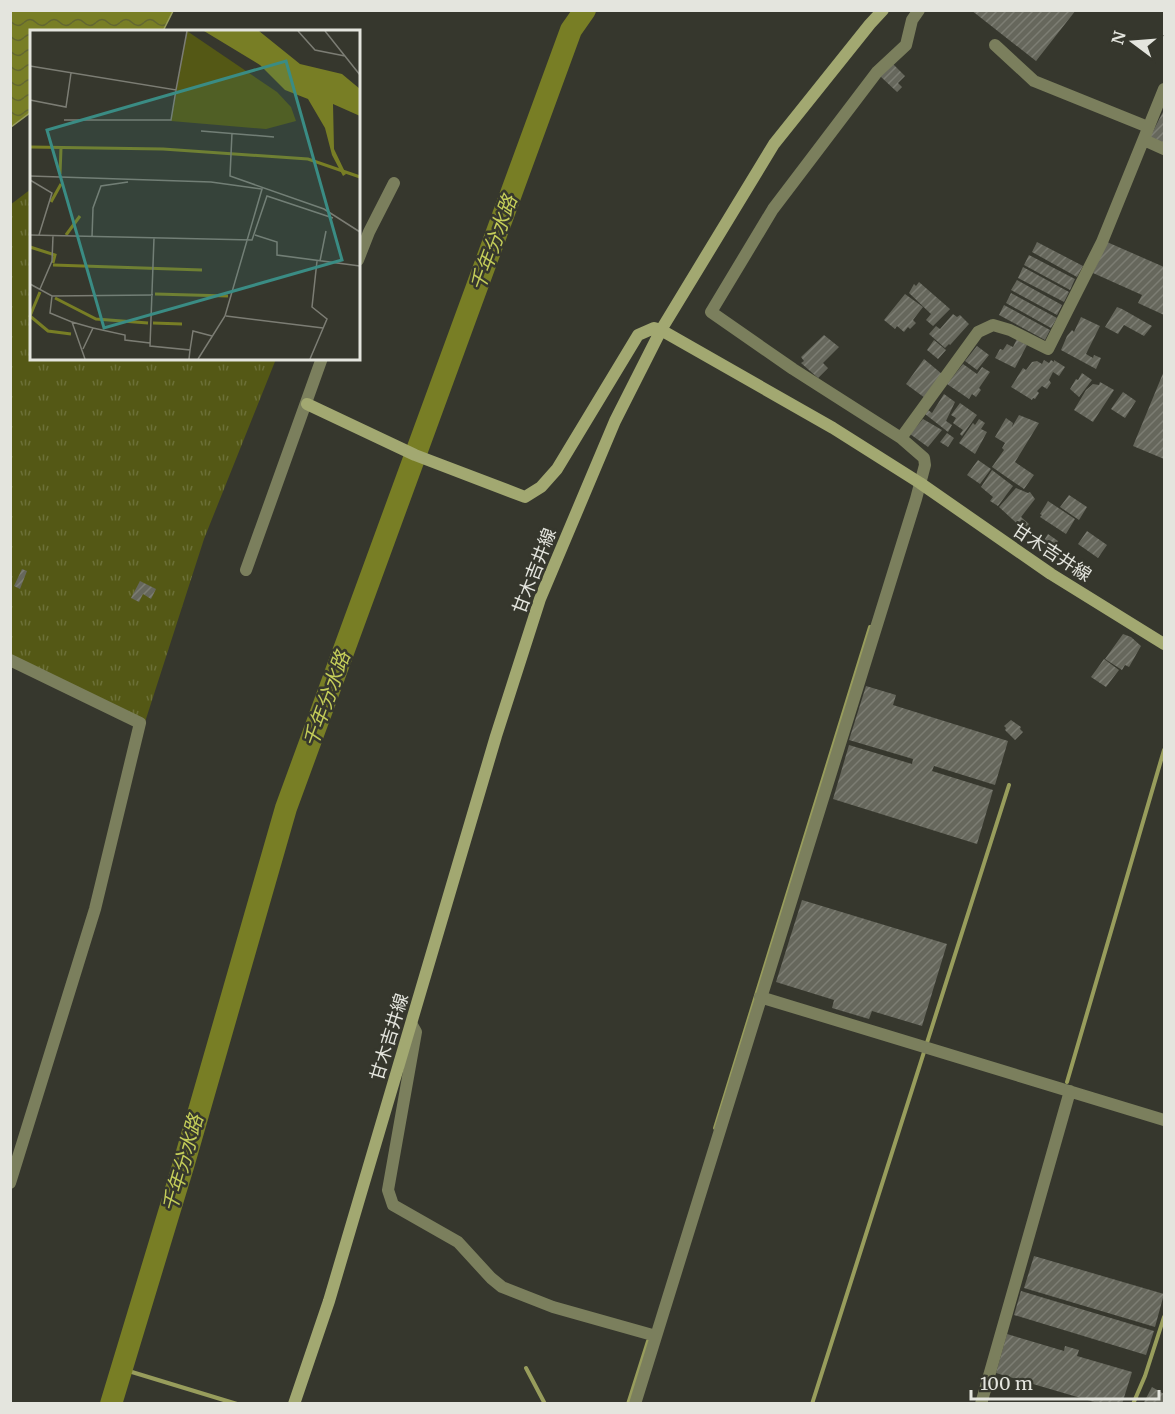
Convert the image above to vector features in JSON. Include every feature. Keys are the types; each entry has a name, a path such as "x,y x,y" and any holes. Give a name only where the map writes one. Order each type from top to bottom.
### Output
{"main road":[{"path":"307,404 415,455 525,497 541,487 557,469 638,335 654,328 661,330 774,144 883,10"},
{"name":"甘木吉井線","path":"294,1404 329,1301 496,736 540,600 615,421 661,330 832,428 920,483 1051,574 1164,644"}],"street":[{"path":"635,1404 925,465 924,458 901,438 793,369 711,312 773,209 876,72 906,45 912,20 919,10"},
{"path":"995,45 1034,81 1148,127"},
{"path":"901,438 978,332 993,325 1010,330 1048,349 1102,242 1164,89"},
{"path":"1144,140 1164,149"},
{"path":"360,255 394,183"},
{"path":"246,570 321,360"},
{"path":"10,660 140,723 95,909 10,1183"},
{"path":"760,997 1164,1120"},
{"path":"412,1025 416,1032 388,1190 393,1205 458,1242 502,1287 553,1307 656,1336"},
{"path":"981,1404 1070,1091"}],"green space":[{"path":"30,190 30,360 276,360 204,539 145,722 11,655 10,205"}],"water":[{"path":"11,10 173,10 164,30 30,30 30,113 11,127"}],"building":[{"path":"971,10 1076,10 1036,61"},
{"path":"892,63 905,76 898,83 902,87 897,92 880,76"},
{"path":"1164,110 1164,143 1150,137"},
{"path":"1037,242 1083,266 1077,277 1032,252"},
{"path":"1107,242 1164,267 1164,315 1138,303 1142,295 1093,273"},
{"path":"1029,255 1075,279 1070,290 1024,265"},
{"path":"1023,267 1069,292 1064,302 1018,278"},
{"path":"1017,280 1062,305 1057,315 1011,290"},
{"path":"919,282 950,309 933,326 926,320 931,314 909,293 914,284 916,286"},
{"path":"1011,293 1057,318 1051,328 1006,303"},
{"path":"905,294 923,307 913,320 916,323 904,332 897,326 895,329 884,320"},
{"path":"1004,305 1050,330 1045,340 999,315"},
{"path":"1117,307 1152,326 1144,336 1124,325 1118,334 1105,327"},
{"path":"953,314 957,317 960,315 969,324 945,348 929,334 936,326 940,329"},
{"path":"1081,317 1100,326 1086,354 1093,358 1094,355 1101,358 1096,369 1061,350 1067,336 1072,330 1074,332"},
{"path":"824,335 839,347 823,363 828,368 818,378 801,363 804,361 801,357"},
{"path":"1017,339 1027,345 1015,368 995,358 1000,349 1003,350 1007,344 1013,347"},
{"path":"934,340 946,350 938,359 927,350"},
{"path":"977,346 989,355 977,370 965,361"},
{"path":"924,359 942,374 925,398 906,384"},
{"path":"1044,360 1049,363 1054,360 1065,367 1059,376 1053,372 1047,389 1042,386 1037,391 1039,393 1035,399 1032,400 1011,387 1023,368 1026,370 1032,362 1037,361 1042,364"},
{"path":"963,364 977,374 982,367 990,372 976,397 972,394 969,399 947,384"},
{"path":"1164,371 1164,459 1133,446"},
{"path":"1082,373 1092,380 1079,397 1070,389"},
{"path":"1100,382 1114,390 1093,422 1074,410 1086,390 1093,384 1099,385"},
{"path":"1123,392 1136,401 1125,418 1111,409"},
{"path":"944,394 955,402 946,421 952,425 948,432 925,414 928,410 932,413"},
{"path":"960,403 977,415 962,436 960,434 963,430 953,423 956,418 951,415"},
{"path":"1019,415 1039,423 1015,462 1034,475 1024,489 992,467 1004,450 1002,448 1005,443 995,437 1006,418 1013,423 1012,427"},
{"path":"923,419 942,430 928,447 910,434"},
{"path":"979,419 985,423 981,429 987,432 975,454 959,443 973,423 975,425"},
{"path":"947,433 954,438 948,447 940,442"},
{"path":"978,460 991,469 980,484 967,475"},
{"path":"992,470 1013,486 998,506 990,501 993,497 981,487"},
{"path":"1016,488 1030,492 1035,499 1021,517 1029,524 1024,530 999,507"},
{"path":"1069,495 1087,507 1079,520 1060,507"},
{"path":"1048,501 1075,519 1066,534 1040,517"},
{"path":"1087,531 1107,545 1098,558 1078,544"},
{"path":"1048,534 1058,541 1051,552 1043,542"},
{"path":"22,569 27,571 20,589 14,586"},
{"path":"140,581 156,589 151,599 143,594 139,602 131,598"},
{"path":"1123,634 1131,637 1141,646 1129,667 1125,665 1122,670 1105,659"},
{"path":"1104,659 1119,670 1106,687 1091,677"},
{"path":"866,686 896,695 893,705 1008,741 995,785 934,766 932,771 993,790 977,844 833,799 849,745 912,764 913,759 849,740"},
{"path":"1011,720 1021,727 1023,732 1015,740 1004,726"},
{"path":"802,900 947,944 922,1026 872,1011 869,1019 832,1008 834,1000 776,982"},
{"path":"1034,1256 1164,1294 1155,1327 1024,1288"},
{"path":"1021,1291 1154,1331 1146,1355 1014,1315"},
{"path":"1007,1334 1064,1351 1065,1346 1079,1350 1077,1356 1132,1372 1122,1404 1101,1404 996,1373"},
{"path":"1152,1387 1164,1394 1164,1404 1143,1404"}],"waterway":[{"name":"千年分水路","path":"111,1404 184,1163 286,808 571,30 585,10"},
{"path":"715,1128 870,627"},
{"path":"1067,1082 1164,750"},
{"path":"812,1404 1009,785"},
{"path":"1133,1404 1145,1376 1164,1317"},
{"path":"628,1404 648,1341"},
{"path":"526,1368 545,1404"},
{"path":"122,1369 237,1404"}]}
